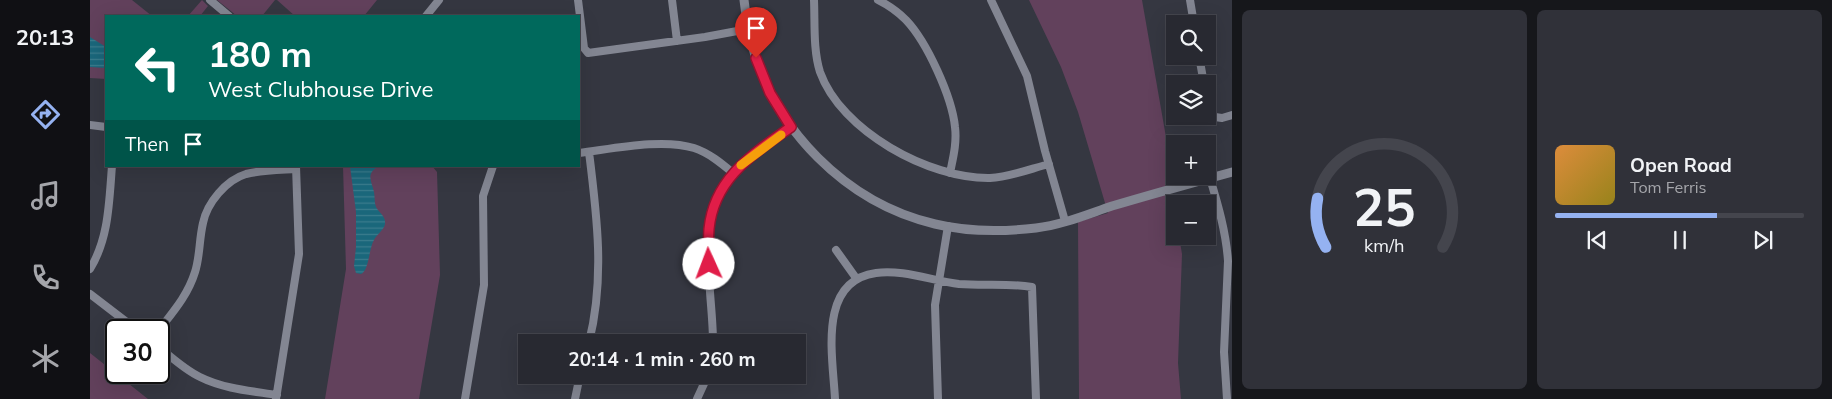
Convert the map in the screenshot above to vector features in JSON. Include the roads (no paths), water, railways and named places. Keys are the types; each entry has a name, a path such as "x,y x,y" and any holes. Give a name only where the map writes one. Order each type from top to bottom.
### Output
{"street":[{"path":"210,0 228,15"},
{"path":"427,15 439,0"},
{"path":"578,0 580,15"},
{"path":"672,0 677,41"},
{"path":"744,0 751,42 763,77 791,127 839,177 898,211 948,226 971,230 1004,231 1039,227 1186,185"},
{"path":"814,0 818,64 824,81 855,121 883,143 912,160 950,173 979,178 1000,177 1049,164"},
{"path":"878,0 897,12 914,29 951,104 956,130 954,156 950,173"},
{"path":"991,0 1027,76 1065,220"},
{"path":"1190,0 1192,15"},
{"path":"580,16 584,48 588,53 748,29"},
{"path":"1216,118 1232,115"},
{"path":"90,125 105,127"},
{"path":"713,334 708,231 716,200 723,186 733,173 791,127"},
{"path":"580,153 674,144 702,151 733,173"},
{"path":"588,152 596,214 599,258 597,300 590,334"},
{"path":"90,269 99,254 104,237 112,167"},
{"path":"465,399 484,285 483,196 493,167"},
{"path":"168,319 182,301 190,285 198,256 203,222 209,206 219,193 244,175 260,171 296,168 299,254 277,397 234,388 208,380 182,367 170,357"},
{"path":"1216,176 1232,172"},
{"path":"1212,185 1227,247 1228,269 1224,352 1227,399"},
{"path":"938,399 935,305 948,226"},
{"path":"836,250 856,278"},
{"path":"835,399 832,339 833,312 842,292 856,278 876,273 891,273 958,284 1020,285 1032,287 1036,399"},
{"path":"90,294 123,319"},
{"path":"575,399 578,384"},
{"path":"697,399 704,384"}],"water":[{"path":"90,37 105,46 105,68 90,67"},
{"path":"350,167 384,167 376,168 371,173 370,179 375,205 385,224 374,240 366,269 361,274 356,273 354,266 356,212"}]}
